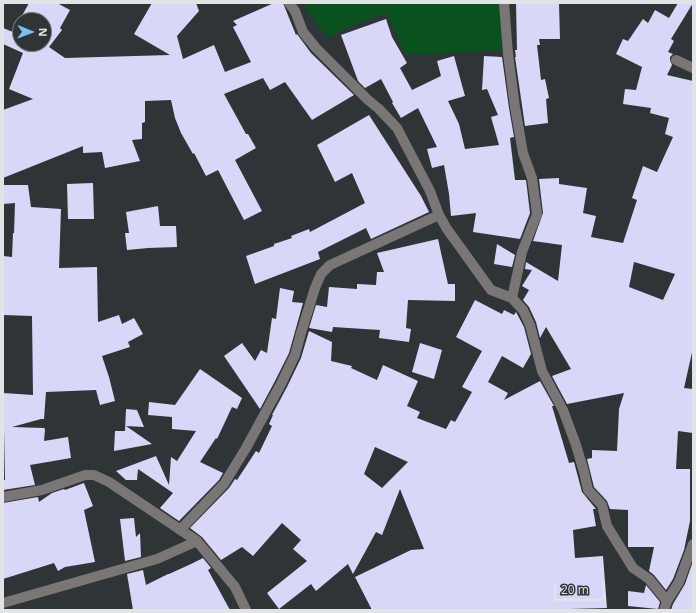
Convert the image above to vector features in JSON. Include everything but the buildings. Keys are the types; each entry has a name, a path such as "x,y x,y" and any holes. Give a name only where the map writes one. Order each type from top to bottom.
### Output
{"street":[{"path":"289,3 295,11 303,32 307,37 367,99 398,128 430,191 439,215 447,229 491,290 512,298 523,310 530,325 542,371 563,410 580,459 588,490 602,505 607,526 633,568 649,579 666,606 679,582 693,544"},
{"path":"504,3 508,54 515,107 523,153 532,178 537,214 522,252 512,298"},
{"path":"676,60 693,68"},
{"path":"180,530 224,484 246,448 295,355 315,288 321,274 330,265 439,215"},
{"path":"3,496 42,490 85,475 94,475 109,482 197,541 235,587 246,610"},
{"path":"3,603 157,559 197,541"}],"green space":[{"path":"302,3 500,3 502,50 405,54 386,13 342,30 330,38 319,27"}]}
